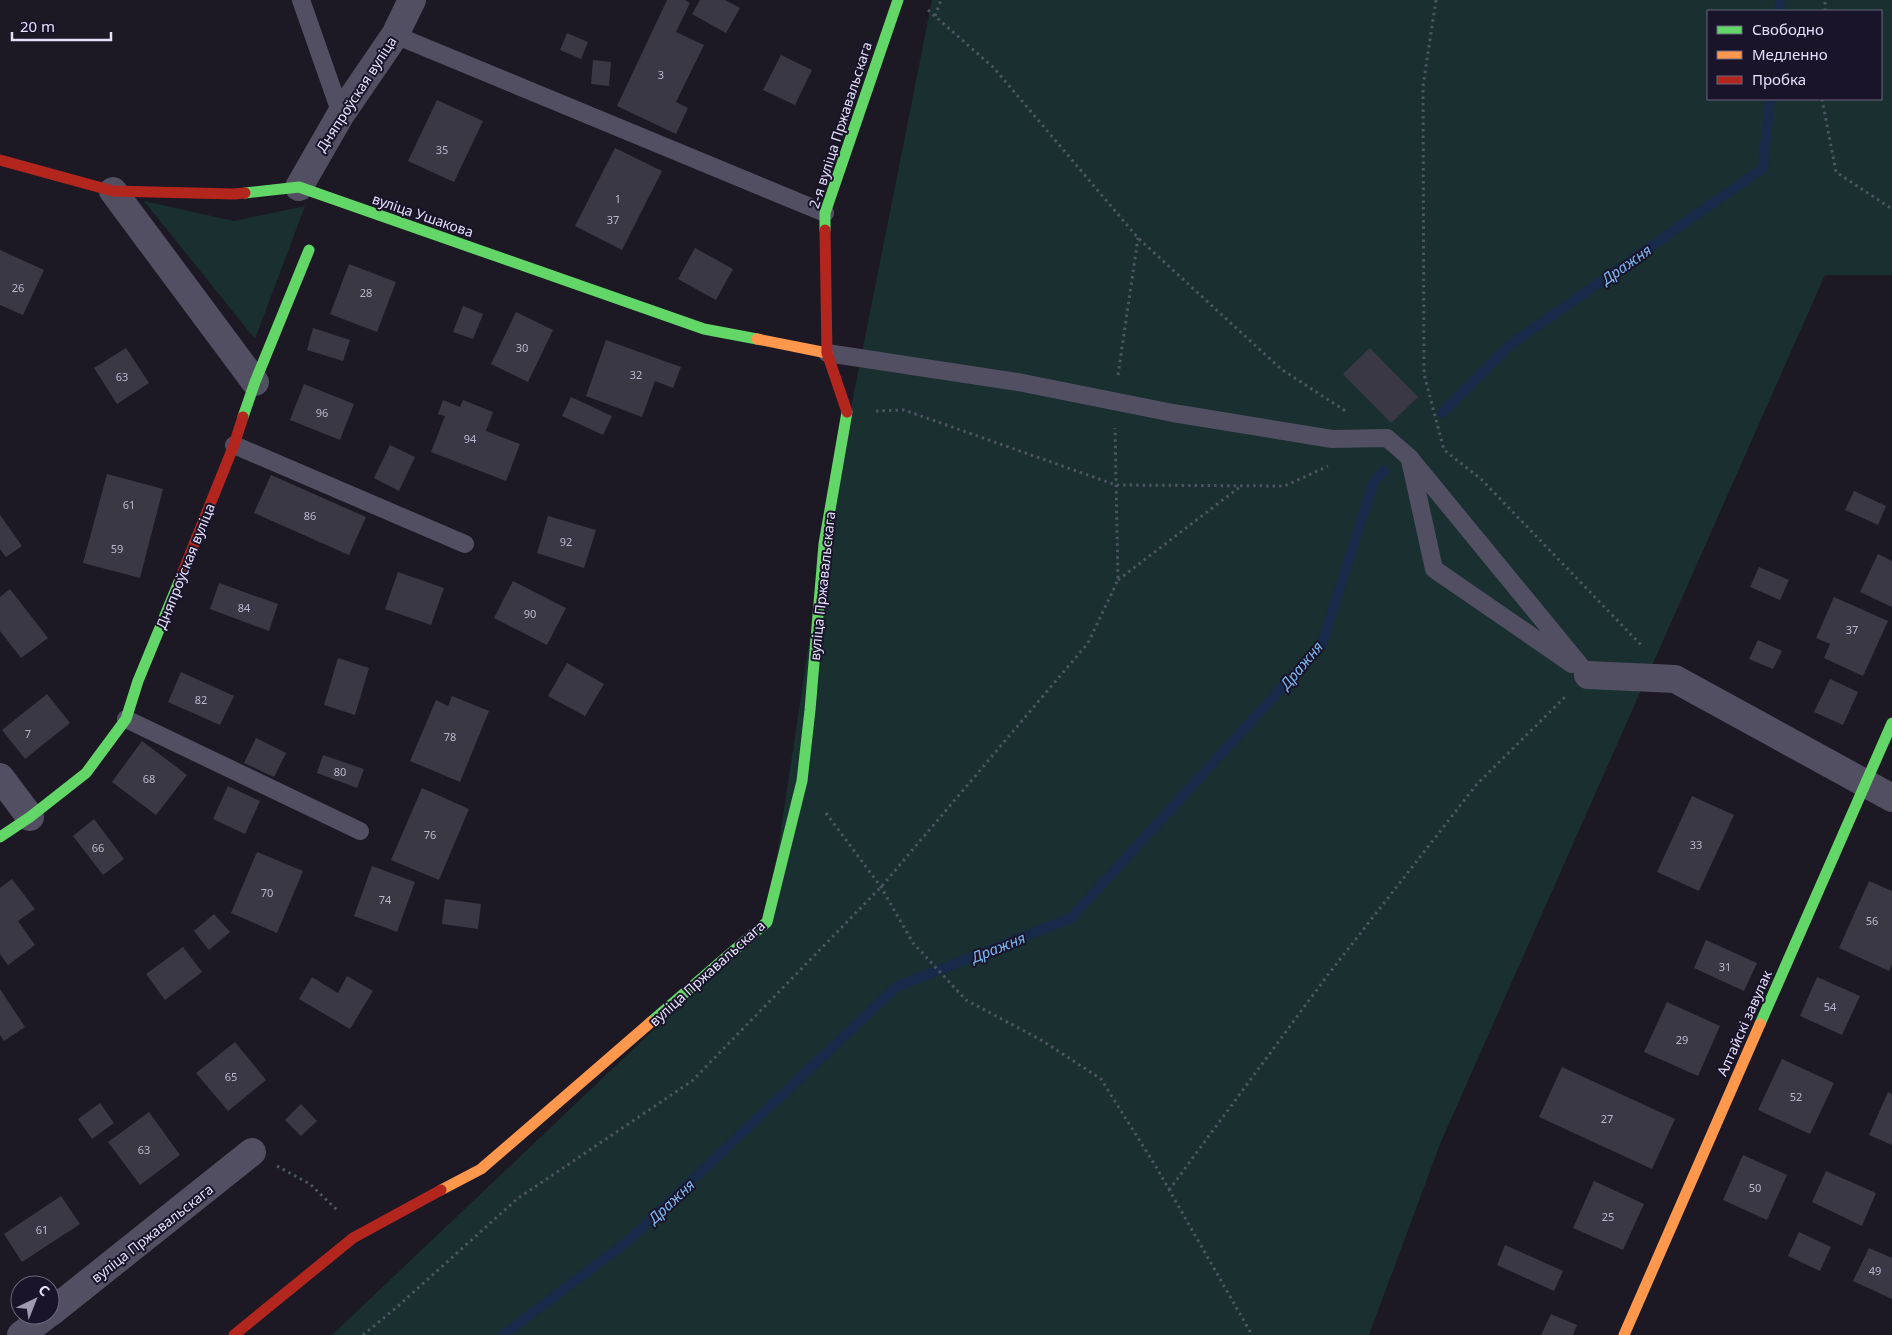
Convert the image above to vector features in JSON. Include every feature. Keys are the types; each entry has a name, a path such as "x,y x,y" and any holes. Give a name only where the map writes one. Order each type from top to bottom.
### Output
{"street":[{"name":"Дняпроўская вуліца","path":"298,187 341,114 394,35 412,0"},
{"name":"2-я вуліца Пржавальскага","path":"828,352 825,213 898,0"},
{"name":"вуліца Ушакова","path":"0,160 114,191 234,194 298,187 704,329 828,352"},
{"path":"114,191 255,382"},
{"name":"Дняпроўская вуліца","path":"0,838 86,773 126,719 138,681 234,445 255,382 309,250"},
{"name":"вуліца Пржавальскага","path":"234,1335 353,1238 481,1169 767,922 802,780 824,544 847,412 828,352"},
{"path":"1588,674 1675,679 1892,798"},
{"name":"Алтайскі завулак","path":"1624,1335 1892,723"},
{"path":"0,777 30,817"},
{"name":"вуліца Пржавальскага","path":"60,1305 252,1152"},
{"name":"вуліца Пржавальскага","path":"21,1335 34,1325"}],"lane":[{"path":"301,0 341,114"},
{"path":"394,35 825,213"},
{"path":"828,352 1018,382 1173,413 1332,439 1387,438 1409,457 1588,674"},
{"path":"234,445 465,544"},
{"path":"1409,457 1434,569 1588,674"},
{"path":"126,719 360,831"}],"path":[{"path":"934,16 941,0"},
{"path":"1436,0 1423,86 1424,374 1444,450 1481,479 1675,679"},
{"path":"922,5 994,68 1138,238 1282,370 1387,438"},
{"path":"1822,100 1836,172 1892,209"},
{"path":"363,1335 397,1307 517,1199 692,1081 881,887 1088,644 1118,580 1114,401 1138,238"},
{"path":"847,412 904,410 1116,485 1285,486 1336,462"},
{"path":"1118,580 1242,486"},
{"path":"1169,1190 1327,976 1477,784 1588,674"},
{"path":"802,780 881,887 913,943 966,1000 1043,1041 1101,1079 1169,1190 1252,1335"},
{"path":"252,1152 310,1184 339,1213 353,1238"}],"green space":[{"path":"932,0 1892,0 1892,275 1825,275 1440,1144 1369,1335 332,1335 767,922 824,544"},
{"path":"144,201 234,221 305,206 255,339"}],"building":[{"path":"667,0 685,0 690,3 676,32 704,45 676,102 688,108 676,134 617,106"},
{"path":"700,0 725,0 740,8 726,33 692,14"},
{"path":"567,33 588,42 581,59 560,50"},
{"path":"781,55 812,70 795,105 763,90"},
{"path":"593,60 611,62 609,86 591,84"},
{"path":"437,100 483,121 454,182 408,161"},
{"path":"615,148 662,171 622,250 575,226"},
{"path":"695,248 733,269 716,300 678,279"},
{"path":"0,250 44,270 23,315 0,305"},
{"path":"349,264 396,282 377,332 330,314"},
{"path":"463,306 483,314 473,339 453,332"},
{"path":"516,312 553,330 528,382 491,364"},
{"path":"313,328 350,340 343,361 307,350"},
{"path":"606,340 681,367 673,388 655,381 642,417 586,396"},
{"path":"126,348 149,383 117,404 94,368"},
{"path":"1370,348 1418,397 1391,423 1343,374"},
{"path":"304,384 354,404 340,440 290,420"},
{"path":"571,397 612,416 603,435 562,416"},
{"path":"443,400 460,407 463,400 493,412 486,431 520,444 506,481 431,452 445,416 438,414"},
{"path":"390,445 415,457 399,491 374,478"},
{"path":"107,474 163,489 140,578 83,563"},
{"path":"271,475 366,517 349,555 254,513"},
{"path":"1854,491 1886,506 1878,525 1845,510"},
{"path":"0,515 22,546 6,557 0,549"},
{"path":"548,516 596,530 584,568 537,553"},
{"path":"1878,554 1892,561 1892,607 1860,592"},
{"path":"1759,567 1789,580 1780,600 1750,587"},
{"path":"398,572 444,588 431,625 385,609"},
{"path":"513,581 566,608 547,645 494,618"},
{"path":"219,583 278,604 269,631 210,609"},
{"path":"10,589 48,638 21,658 0,631 0,597"},
{"path":"1834,597 1888,621 1863,676 1824,658 1830,644 1816,638"},
{"path":"1758,640 1782,651 1773,669 1749,659"},
{"path":"338,658 369,668 355,715 324,705"},
{"path":"567,663 604,684 585,716 548,696"},
{"path":"181,672 234,696 220,725 168,702"},
{"path":"1830,679 1858,692 1843,725 1814,712"},
{"path":"47,694 70,723 25,759 2,730"},
{"path":"452,696 489,711 460,782 410,761 436,700 448,706"},
{"path":"256,738 286,753 274,777 244,763"},
{"path":"142,741 187,775 156,815 112,782"},
{"path":"323,755 364,769 357,788 317,773"},
{"path":"228,786 260,801 245,834 213,819"},
{"path":"422,788 469,809 439,880 391,860"},
{"path":"1692,796 1734,815 1699,891 1657,872"},
{"path":"94,819 124,859 103,875 73,836"},
{"path":"257,852 303,871 277,933 231,913"},
{"path":"372,866 415,882 397,932 354,916"},
{"path":"12,879 35,909 18,921 35,945 8,965 0,954 0,888"},
{"path":"1869,881 1892,891 1892,964 1889,971 1839,948"},
{"path":"445,899 481,904 478,929 442,924"},
{"path":"214,914 230,932 209,950 194,931"},
{"path":"1706,940 1757,963 1744,991 1694,968"},
{"path":"183,947 202,972 165,1000 146,974"},
{"path":"347,976 373,991 350,1029 299,999 312,977 338,993"},
{"path":"1817,977 1860,996 1842,1035 1800,1016"},
{"path":"0,989 25,1027 4,1041 0,1035"},
{"path":"1667,1002 1720,1026 1698,1076 1644,1052"},
{"path":"235,1042 266,1080 228,1111 196,1073"},
{"path":"1782,1059 1834,1083 1810,1134 1758,1110"},
{"path":"1562,1067 1675,1119 1652,1169 1539,1117"},
{"path":"1888,1092 1892,1094 1892,1145 1869,1135"},
{"path":"100,1103 114,1123 92,1139 78,1119"},
{"path":"301,1104 317,1121 301,1136 285,1120"},
{"path":"149,1112 180,1155 140,1185 108,1142"},
{"path":"1743,1155 1787,1175 1767,1220 1723,1200"},
{"path":"1826,1171 1876,1193 1862,1226 1812,1202"},
{"path":"1594,1181 1644,1204 1623,1250 1573,1228"},
{"path":"61,1196 80,1224 22,1262 4,1234"},
{"path":"1799,1232 1831,1247 1820,1271 1788,1256"},
{"path":"1505,1245 1563,1271 1554,1291 1497,1265"},
{"path":"1869,1248 1892,1258 1892,1299 1853,1281"},
{"path":"1551,1314 1577,1325 1573,1335 1541,1335"}],"waterway":[{"name":"Дражня","path":"1779,10 1780,0"},
{"name":"Дражня","path":"1442,413 1510,345 1763,168 1770,100"},
{"name":"Дражня","path":"503,1335 628,1241 896,987 1071,918 1322,644 1374,481 1384,471"}],"traffic: fast":[{"path":"825,230 825,213 898,0"},
{"path":"245,193 299,187 704,329 757,339"},
{"path":"243,417 255,382 309,250"},
{"path":"651,1022 767,922 802,781 824,544 847,412"},
{"path":"0,837 30,817 86,773 126,719 138,681 180,579"},
{"path":"1760,1024 1892,723"}],"traffic: slow":[{"path":"757,339 827,353"},
{"path":"441,1190 481,1169 651,1022"},
{"path":"1624,1335 1760,1024"}],"traffic: jam":[{"path":"0,160 113,191 245,193"},
{"path":"825,230 827,353 847,412"},
{"path":"180,579 234,445 243,417"},
{"path":"234,1335 353,1238 441,1190"}]}
